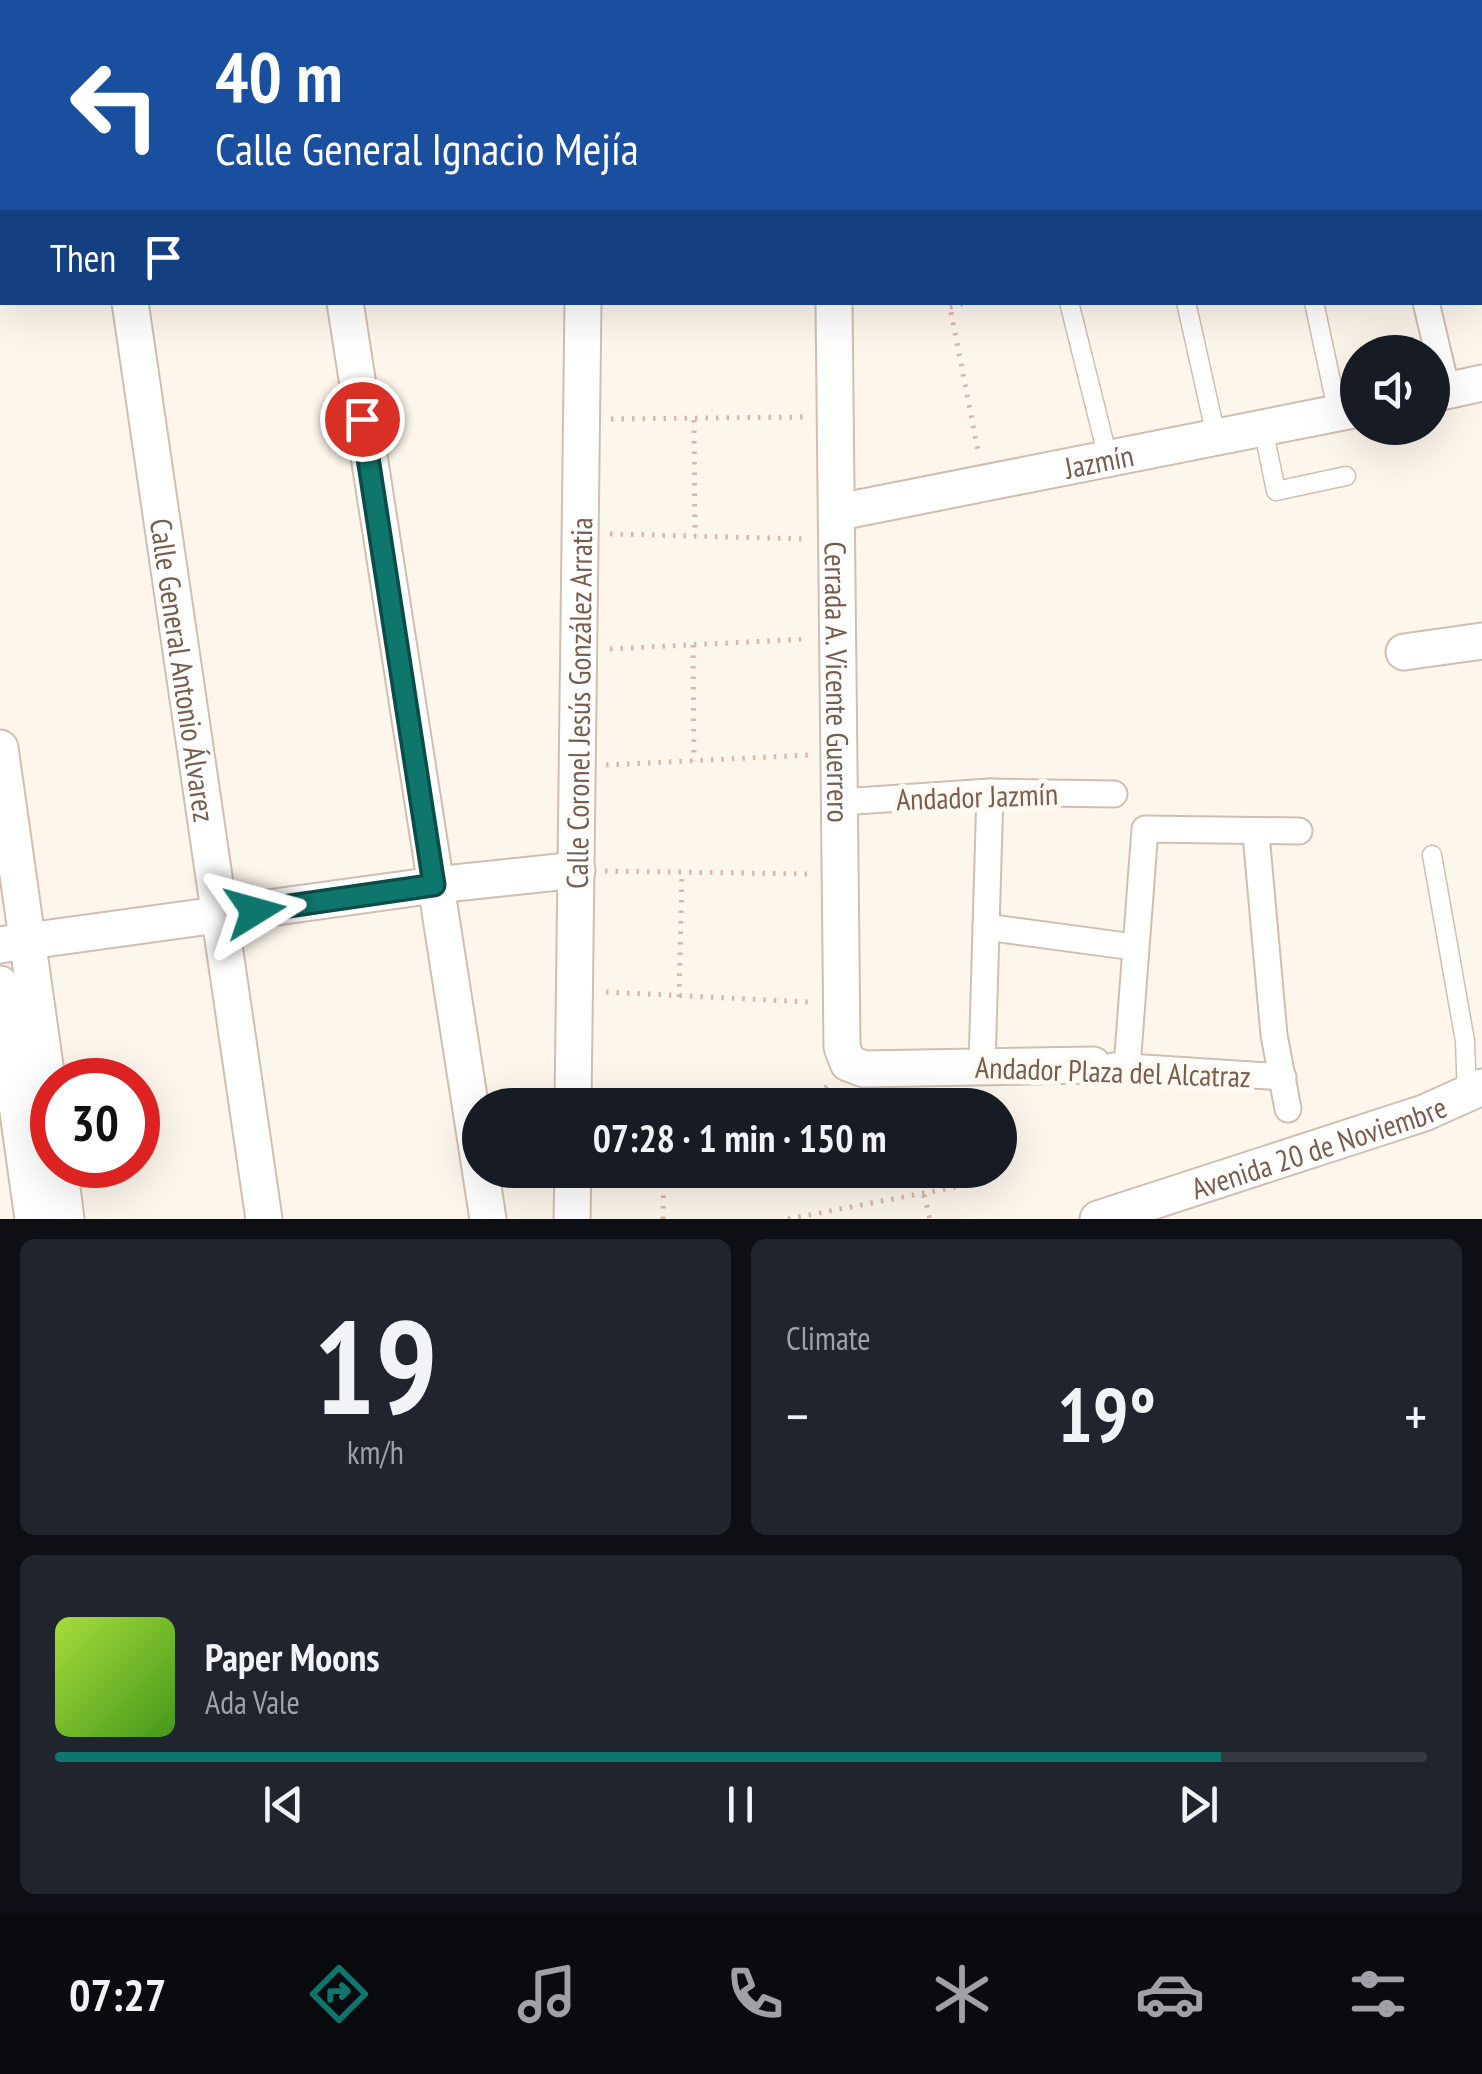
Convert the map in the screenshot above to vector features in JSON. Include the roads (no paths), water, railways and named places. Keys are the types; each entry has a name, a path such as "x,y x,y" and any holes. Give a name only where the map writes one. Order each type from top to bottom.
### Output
{"street":[{"name":"Calle General Antonio Álvarez","path":"130,305 264,1219"},
{"path":"344,305 488,1219"},
{"name":"Calle Coronel Jesús González Arratia","path":"574,1088 584,305"},
{"name":"Cerrada A. Vicente Guerrero","path":"834,305 842,1047 848,1062"},
{"path":"1426,305 1431,335"},
{"path":"1450,390 1482,383"},
{"name":"Jazmín","path":"839,526 984,483 1340,413"},
{"path":"1404,652 1482,640"},
{"path":"0,748 15,944 40,1058"},
{"path":"982,1066 990,792"},
{"name":"Andador Jazmín","path":"841,802 990,792 1114,794"},
{"path":"1110,1066 1134,947 1146,829 1256,834 1300,831"},
{"path":"1256,834 1274,1035 1288,1109"},
{"path":"15,944 434,885 577,870"},
{"path":"986,927 1134,947"},
{"path":"0,984 33,1219"},
{"name":"Andador Plaza del Alcatraz","path":"848,1062 864,1069 1110,1066 1283,1077"},
{"name":"Avenida 20 de Noviembre","path":"1098,1219 1134,1214 1475,1092"},
{"path":"62,1188 66,1219"},
{"path":"572,1188 572,1219"}],"lane":[{"path":"1070,305 1108,458"},
{"path":"1187,305 1216,436"},
{"path":"1315,305 1340,385"},
{"path":"1263,428 1276,491 1346,476"},
{"path":"1432,856 1475,1092"}]}
